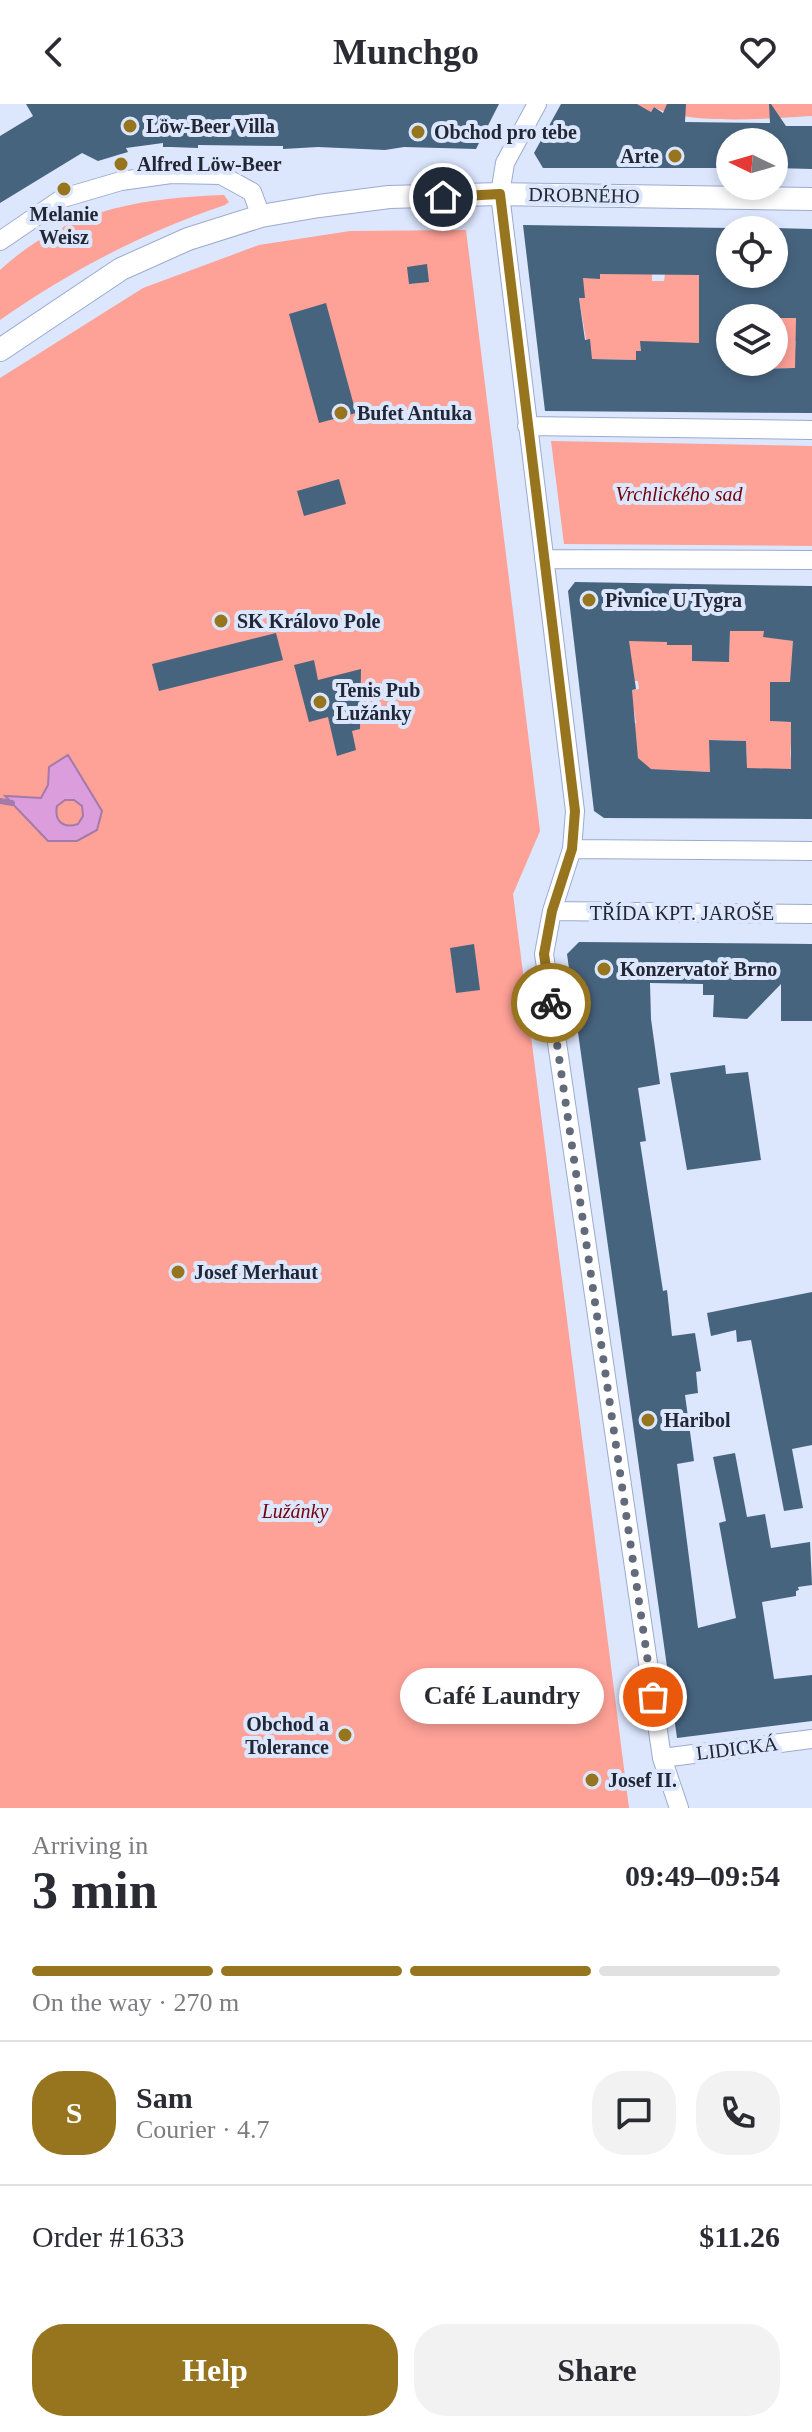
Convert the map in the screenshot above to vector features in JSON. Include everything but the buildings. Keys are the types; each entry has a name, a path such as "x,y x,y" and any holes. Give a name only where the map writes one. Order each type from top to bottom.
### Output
{"street":[{"path":"537,104 505,163 500,194 575,811 572,849 552,911 544,954 662,1758 679,1808"},
{"path":"0,241 63,198 121,181 171,174 221,175 252,192 261,216"},
{"name":"DROBNÉHO","path":"0,350 121,269 188,239 261,216 389,197 500,194 812,199"},
{"path":"527,426 812,430"},
{"path":"544,559 812,560"},
{"path":"572,849 812,851"},
{"name":"TŘÍDA KPT. JAROŠE","path":"552,911 812,914"},
{"name":"LIDICKÁ","path":"662,1758 812,1739"}],"green space":[{"path":"610,104 812,104 812,116 708,119 668,113 654,107 651,112 642,107"},
{"path":"224,195 229,202 225,205 108,254 0,320 0,270 51,233 105,211 133,204"},
{"name":"Lužánky","path":"466,230 540,831 513,894 629,1808 0,1808 0,378 143,288 259,245 350,231"},
{"path":"581,274 600,279 600,274 652,274 652,281 664,281 665,274 716,275 716,288 788,288 788,276 799,276 800,341 795,341 797,368 788,368 788,304 716,304 716,336 710,344 641,342 641,351 636,352 636,360 596,359 595,364 590,363 579,298 584,297"},
{"name":"Vrchlického sad","path":"551,441 812,446 812,546 564,544"},
{"path":"633,628 667,642 667,645 679,645 693,630 693,661 729,661 730,631 764,631 764,637 786,630 786,640 793,641 795,682 770,682 770,721 795,722 790,752 794,769 747,772 746,741 710,740 710,772 648,769 638,759 632,724 636,723 629,690 639,689 638,681 634,681 624,649"}],"shaded area":[{"path":"68,755 102,811 97,830 77,841 48,841 5,796 41,798 48,785 49,767","holes":["65,800 74,800 82,806 83,816 78,824 64,824 58,820 57,806"]}],"waterway":[{"path":"0,801 12,803"}],"way so far":[{"path":"551,1003 653,1697"}],"place":[{"name":"Löw-Beer Villa","path":"130,126"},
{"name":"Obchod pro tebe","path":"418,132"},
{"name":"Arte","path":"675,156"},
{"name":"Alfred Löw-Beer","path":"121,164"},
{"name":"Melanie Weisz","path":"64,189"},
{"name":"Bufet Antuka","path":"341,413"},
{"name":"Pivnice U Tygra","path":"589,600"},
{"name":"SK Královo Pole","path":"221,621"},
{"name":"Tenis Pub Lužánky","path":"320,702"},
{"name":"Konzervatoř Brno","path":"604,969"},
{"name":"Josef Merhaut","path":"178,1272"},
{"name":"Haribol","path":"648,1420"},
{"name":"Café Laundry","path":"653,1697"},
{"name":"Obchod a Tolerance","path":"345,1735"},
{"name":"Josef II.","path":"592,1780"}],"route":[{"path":"443,197 500,194 575,811 572,849 552,911 544,954 551,1003"}]}
